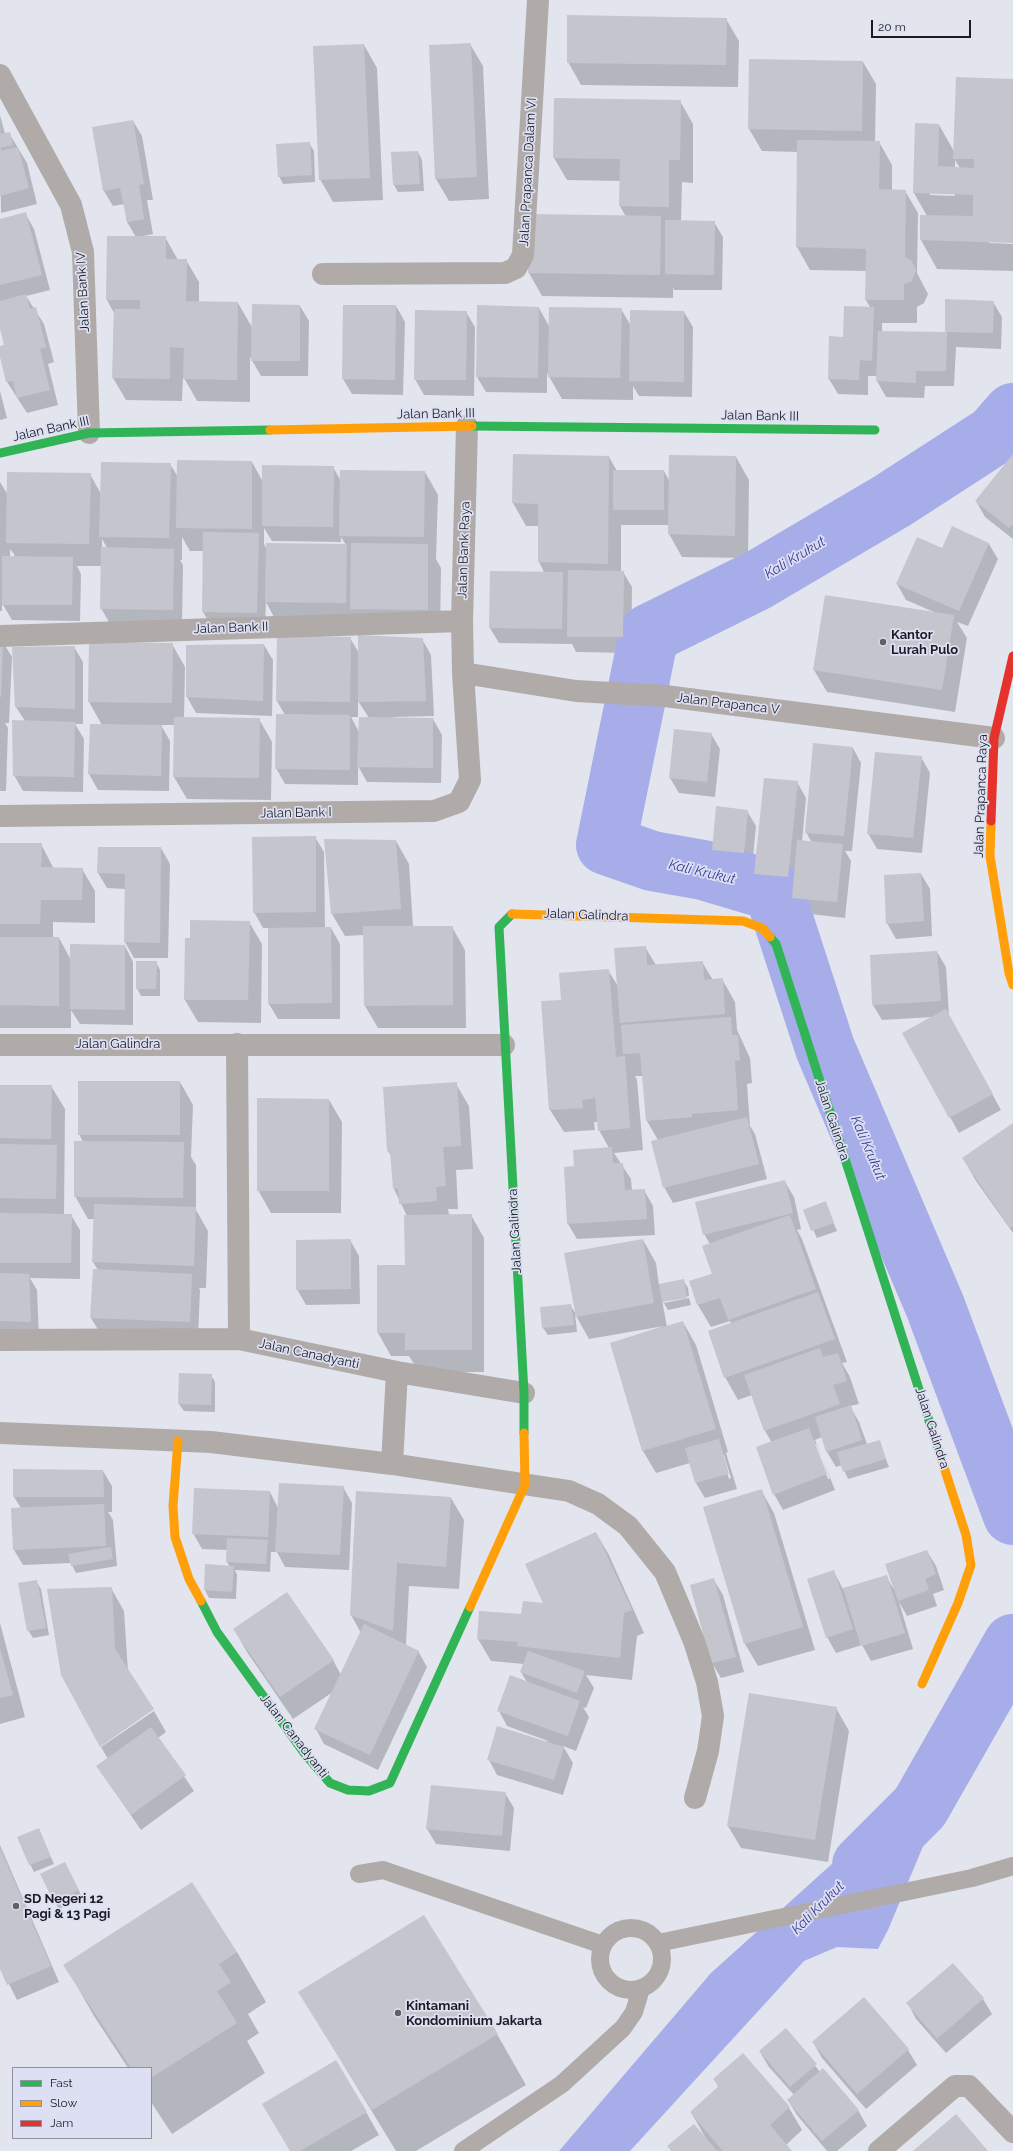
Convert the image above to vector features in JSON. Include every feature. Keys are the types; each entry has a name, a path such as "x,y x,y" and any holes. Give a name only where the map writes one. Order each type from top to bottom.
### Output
{"street":[{"name":"Jalan Prapanca Dalam VI","path":"323,274 505,273 516,268 523,255 538,0"},
{"name":"Jalan Bank IV","path":"0,75 71,205 83,252 89,433"},
{"name":"Jalan Bank III","path":"0,454 89,433 468,426 875,430"},
{"name":"Jalan Bank Raya","path":"463,673 462,621 468,426"},
{"name":"Jalan Bank II","path":"0,636 462,621"},
{"name":"Jalan Prapanca Raya","path":"1013,656 994,738 990,856 1009,973 1013,985"},
{"name":"Jalan Prapanca V","path":"463,673 576,691 665,696 994,738"},
{"name":"Jalan Bank I","path":"0,816 434,811 459,802 470,780 463,673"},
{"name":"Jalan Galindra","path":"524,1393 504,1045 499,927 510,914 526,913 743,921 762,928 776,944 966,1535 971,1565 958,1604 922,1684"},
{"path":"237,1044 239,1339"},
{"name":"Jalan Galindra","path":"0,1045 504,1045"},
{"name":"Jalan Canadyanti","path":"0,1340 239,1339 397,1372 524,1393 525,1485 390,1783 369,1791 348,1790 330,1783 305,1754 217,1632 189,1579 175,1537 173,1506 178,1440"},
{"path":"392,1464 397,1372"},
{"path":"0,1433 211,1442 392,1464 569,1491 598,1504 628,1526 665,1572 694,1641 707,1682 713,1716 708,1751 694,1798"},
{"path":"879,2151 956,2086 969,2086 1013,2132"}],"lane":[{"path":"658,1943 972,1878 1013,1866"},
{"path":"359,1874 383,1870 603,1945"},
{"path":"630,1927 641,1929 651,1934 658,1943 662,1953 662,1965 658,1975 651,1983 641,1989 629,1990 617,1987 607,1980 601,1969 599,1956 603,1945 614,1933 630,1927"},
{"path":"463,2151 562,2084 623,2028 634,2012 641,1989"}],"water":[{"path":"920,1807 934,1820 888,1930 878,1949 837,1947 804,1961 630,2151 559,2151 711,1973 894,1808"}],"building":[{"path":"567,15 727,18 726,65 567,63"},
{"path":"471,43 477,177 435,179 429,45"},
{"path":"364,44 370,178 319,180 313,46"},
{"path":"749,59 863,61 862,131 748,129"},
{"path":"956,77 1013,79 1013,243 920,240 920,215 973,216 973,195 913,193 915,123 939,124 938,166 974,168 974,159 953,159"},
{"path":"554,98 681,100 680,160 669,160 669,207 619,206 620,159 553,158"},
{"path":"133,120 144,184 139,185 144,219 127,222 120,188 103,191 92,127"},
{"path":"10,132 13,145 0,148 0,134"},
{"path":"797,140 880,141 879,189 906,190 905,257 911,260 916,270 912,281 904,284 904,300 865,300 866,249 796,247"},
{"path":"310,142 312,175 278,177 276,144"},
{"path":"18,147 29,188 0,196 0,151"},
{"path":"418,151 420,184 393,185 391,152"},
{"path":"26,212 42,275 0,285 0,219"},
{"path":"529,214 661,216 660,275 528,273"},
{"path":"665,220 715,221 714,275 665,274"},
{"path":"107,236 166,236 166,259 187,259 186,301 238,302 237,380 183,379 184,348 170,347 170,379 112,378 114,309 140,309 140,300 106,300"},
{"path":"26,294 30,309 36,307 46,347 40,349 50,390 17,398 13,381 6,382 0,357 0,346 4,345 0,329 0,301"},
{"path":"945,299 994,301 993,333 947,332 946,371 916,371 916,383 876,381 878,331 945,332"},
{"path":"252,304 300,305 300,361 251,361"},
{"path":"343,305 396,305 395,380 342,379"},
{"path":"477,305 539,307 538,378 476,377"},
{"path":"844,306 874,307 872,361 860,360 859,380 828,379 829,336 843,337"},
{"path":"549,307 622,308 620,378 548,377"},
{"path":"415,310 467,311 466,380 414,380"},
{"path":"630,310 684,311 684,382 629,381"},
{"path":"513,454 609,456 608,564 538,562 538,504 512,503"},
{"path":"1013,454 1013,524 1009,528 975,501"},
{"path":"669,455 736,456 735,536 668,534"},
{"path":"177,460 252,461 252,529 176,528"},
{"path":"101,462 171,463 169,538 99,537"},
{"path":"262,465 334,466 333,527 262,526"},
{"path":"340,470 425,471 424,537 339,536"},
{"path":"613,470 664,470 664,510 613,510"},
{"path":"7,472 91,473 89,544 6,543"},
{"path":"952,526 989,543 959,611 896,584 917,537 942,548"},
{"path":"203,532 259,533 257,613 202,612"},
{"path":"266,543 347,544 346,603 265,602"},
{"path":"351,543 428,544 428,610 350,609"},
{"path":"101,547 174,549 173,610 100,609"},
{"path":"2,556 73,557 72,605 2,605"},
{"path":"568,570 624,571 623,637 567,637"},
{"path":"490,571 563,572 562,629 489,628"},
{"name":"Kantor Lurah Pulo","path":"825,595 954,615 942,690 813,670"},
{"path":"277,635 351,637 350,702 276,701"},
{"path":"358,635 423,638 426,701 358,702"},
{"path":"0,641 3,641 1,697 0,697"},
{"path":"89,642 173,643 172,703 88,702"},
{"path":"264,644 263,701 186,697 186,645"},
{"path":"75,646 75,709 15,707 12,647"},
{"path":"276,714 350,715 350,770 275,769"},
{"path":"174,717 260,718 259,778 173,777"},
{"path":"359,717 433,718 433,768 357,767"},
{"path":"12,720 75,722 74,777 13,776"},
{"path":"90,724 162,725 161,776 88,774"},
{"path":"674,729 712,733 707,782 669,778"},
{"path":"813,743 853,747 844,836 805,833"},
{"path":"875,752 922,756 913,838 867,834"},
{"path":"764,778 798,781 788,877 754,874"},
{"path":"716,806 748,810 744,853 712,850"},
{"path":"316,836 316,912 253,913 252,837"},
{"path":"324,839 396,840 401,909 331,914"},
{"path":"797,840 843,844 837,902 792,898"},
{"path":"0,843 42,843 41,867 83,868 82,900 41,900 40,924 0,924"},
{"path":"98,847 161,847 160,943 124,942 125,874 97,873"},
{"path":"921,873 924,921 886,924 884,875"},
{"path":"190,920 250,921 248,1000 184,1000 185,938 190,938"},
{"path":"363,926 453,926 453,1005 364,1006"},
{"path":"331,927 332,1003 268,1004 268,928"},
{"path":"0,937 59,937 59,1006 0,1005"},
{"path":"70,944 125,945 125,1010 70,1009"},
{"path":"646,946 647,965 703,961 704,980 723,978 725,1014 620,1023 614,948"},
{"path":"937,951 941,1001 872,1005 870,955"},
{"path":"136,961 157,961 156,989 136,989"},
{"path":"609,969 616,1057 625,1056 630,1128 598,1131 595,1098 582,1100 583,1108 549,1110 541,1001 561,1000 559,973"},
{"path":"946,1009 993,1094 949,1118 902,1033"},
{"path":"731,1017 732,1035 738,1035 740,1060 735,1061 738,1110 692,1114 692,1117 646,1121 640,1053 623,1054 621,1025"},
{"path":"78,1081 180,1081 180,1135 78,1135"},
{"path":"457,1082 461,1146 443,1147 446,1186 436,1187 437,1201 399,1204 398,1189 393,1189 390,1151 387,1151 383,1087"},
{"path":"0,1085 52,1085 51,1139 0,1138"},
{"path":"257,1098 329,1099 329,1191 257,1191"},
{"path":"747,1117 759,1164 663,1188 651,1141"},
{"path":"1013,1123 1013,1226 1010,1228 962,1158"},
{"path":"74,1141 184,1142 183,1198 74,1197"},
{"path":"0,1144 57,1145 56,1199 0,1198"},
{"path":"612,1147 613,1163 623,1163 625,1190 645,1189 647,1219 567,1224 564,1167 574,1166 573,1150"},
{"path":"785,1180 793,1213 703,1235 695,1202"},
{"path":"826,1201 834,1223 811,1231 803,1210"},
{"path":"94,1204 196,1207 194,1266 92,1262"},
{"path":"0,1213 72,1214 71,1263 0,1263"},
{"path":"472,1214 472,1350 405,1350 405,1333 377,1333 377,1265 405,1265 404,1215"},
{"path":"790,1215 816,1289 728,1320 720,1298 697,1305 689,1281 712,1274 702,1246"},
{"path":"351,1239 351,1289 296,1290 296,1240"},
{"path":"643,1239 654,1303 576,1317 564,1253"},
{"path":"93,1269 192,1274 190,1322 90,1318"},
{"path":"0,1273 29,1274 31,1322 0,1321"},
{"path":"684,1279 687,1298 662,1302 659,1284"},
{"path":"818,1292 835,1339 724,1378 708,1331"},
{"path":"571,1304 574,1325 542,1328 540,1307"},
{"path":"683,1321 716,1429 642,1451 610,1343"},
{"path":"820,1348 823,1357 838,1353 847,1381 833,1385 840,1404 764,1431 744,1375"},
{"path":"179,1373 212,1374 211,1405 178,1404"},
{"path":"851,1405 862,1440 826,1452 815,1417"},
{"path":"809,1428 827,1474 773,1495 756,1447"},
{"path":"719,1439 729,1474 695,1483 685,1448"},
{"path":"880,1440 886,1459 843,1472 837,1452"},
{"path":"13,1469 103,1470 104,1497 13,1497"},
{"path":"279,1483 344,1486 340,1555 275,1552"},
{"path":"194,1488 270,1491 268,1537 192,1534"},
{"path":"762,1489 803,1627 744,1644 703,1507"},
{"path":"356,1491 451,1497 446,1567 397,1563 393,1631 350,1615"},
{"path":"104,1504 106,1546 13,1550 11,1508"},
{"path":"596,1532 632,1610 624,1613 620,1658 517,1646 518,1642 477,1639 479,1611 521,1614 523,1601 543,1603 525,1564"},
{"path":"227,1538 268,1540 266,1564 226,1562"},
{"path":"111,1547 113,1559 71,1566 68,1554"},
{"path":"927,1550 936,1574 925,1579 929,1590 898,1601 885,1564"},
{"path":"205,1564 234,1566 232,1592 204,1590"},
{"path":"834,1570 853,1629 826,1638 807,1579"},
{"path":"887,1575 905,1633 861,1646 843,1588"},
{"path":"714,1578 736,1657 711,1663 690,1585"},
{"path":"37,1580 46,1628 27,1631 18,1583"},
{"path":"112,1587 115,1649 154,1709 100,1747 61,1675 47,1589"},
{"path":"287,1592 334,1660 280,1697 233,1629"},
{"path":"364,1624 419,1651 370,1755 314,1729"},
{"path":"0,1648 13,1695 0,1698"},
{"path":"528,1651 585,1671 577,1693 520,1672"},
{"path":"510,1675 580,1701 568,1736 497,1711"},
{"path":"749,1693 837,1707 815,1840 727,1826"},
{"path":"497,1726 564,1747 554,1780 487,1760"},
{"path":"151,1727 186,1775 131,1815 96,1766"},
{"path":"431,1785 506,1792 502,1836 426,1829"},
{"path":"39,1828 51,1857 29,1865 17,1837"},
{"name":"SD Negeri 12 Pagi & 13 Pagi","path":"0,1848 51,1966 7,1985 0,1969"},
{"path":"65,1862 79,1890 54,1902 40,1874"},
{"path":"192,1882 237,1952 219,1964 231,1982 217,1991 237,2023 152,2077 152,2067 130,2067 63,1965"},
{"name":"Kintamani Kondominium Jakarta","path":"424,1915 498,2034 372,2110 298,1992"},
{"path":"953,1963 984,1998 937,2039 906,2003"},
{"path":"864,1997 909,2049 857,2094 812,2042"},
{"path":"786,2028 817,2064 790,2087 759,2051"},
{"path":"743,2053 790,2107 770,2125 792,2151 723,2151 690,2112 719,2086 713,2079"},
{"path":"336,2060 367,2112 300,2151 290,2151 262,2104"},
{"path":"823,2068 859,2110 822,2141 787,2100"},
{"path":"956,2114 988,2151 913,2151"},
{"path":"694,2124 717,2151 672,2151 667,2146"}],"waterway":[{"name":"Kali Krukut","path":"1013,413 994,435 892,501 758,580 649,634 606,845 652,861 703,870 774,891 825,1048 935,1306 1013,1515"},
{"name":"Kali Krukut","path":"862,1865 920,1807 1013,1644"}],"traffic: fast":[{"path":"472,426 875,430"},
{"path":"0,453 89,433 270,430"},
{"path":"512,914 499,927 524,1393 524,1433"},
{"path":"770,937 776,944 941,1458"},
{"path":"201,1601 217,1632 305,1754 330,1783 348,1790 369,1791 390,1783 470,1607"}],"traffic: slow":[{"path":"270,430 472,426"},
{"path":"991,821 990,856 1009,973 1013,985"},
{"path":"512,914 743,921 762,928 770,937"},
{"path":"470,1607 525,1485 524,1433"},
{"path":"178,1441 173,1506 175,1537 189,1579 201,1601"},
{"path":"922,1684 958,1603 971,1565 966,1535 941,1458"}],"traffic: jam":[{"path":"991,821 994,738 1013,656"}],"place":[{"name":"Kantor Lurah Pulo","path":"883,642"},
{"name":"SD Negeri 12 Pagi & 13 Pagi","path":"16,1906"},
{"name":"Kintamani Kondominium Jakarta","path":"398,2013"}]}
